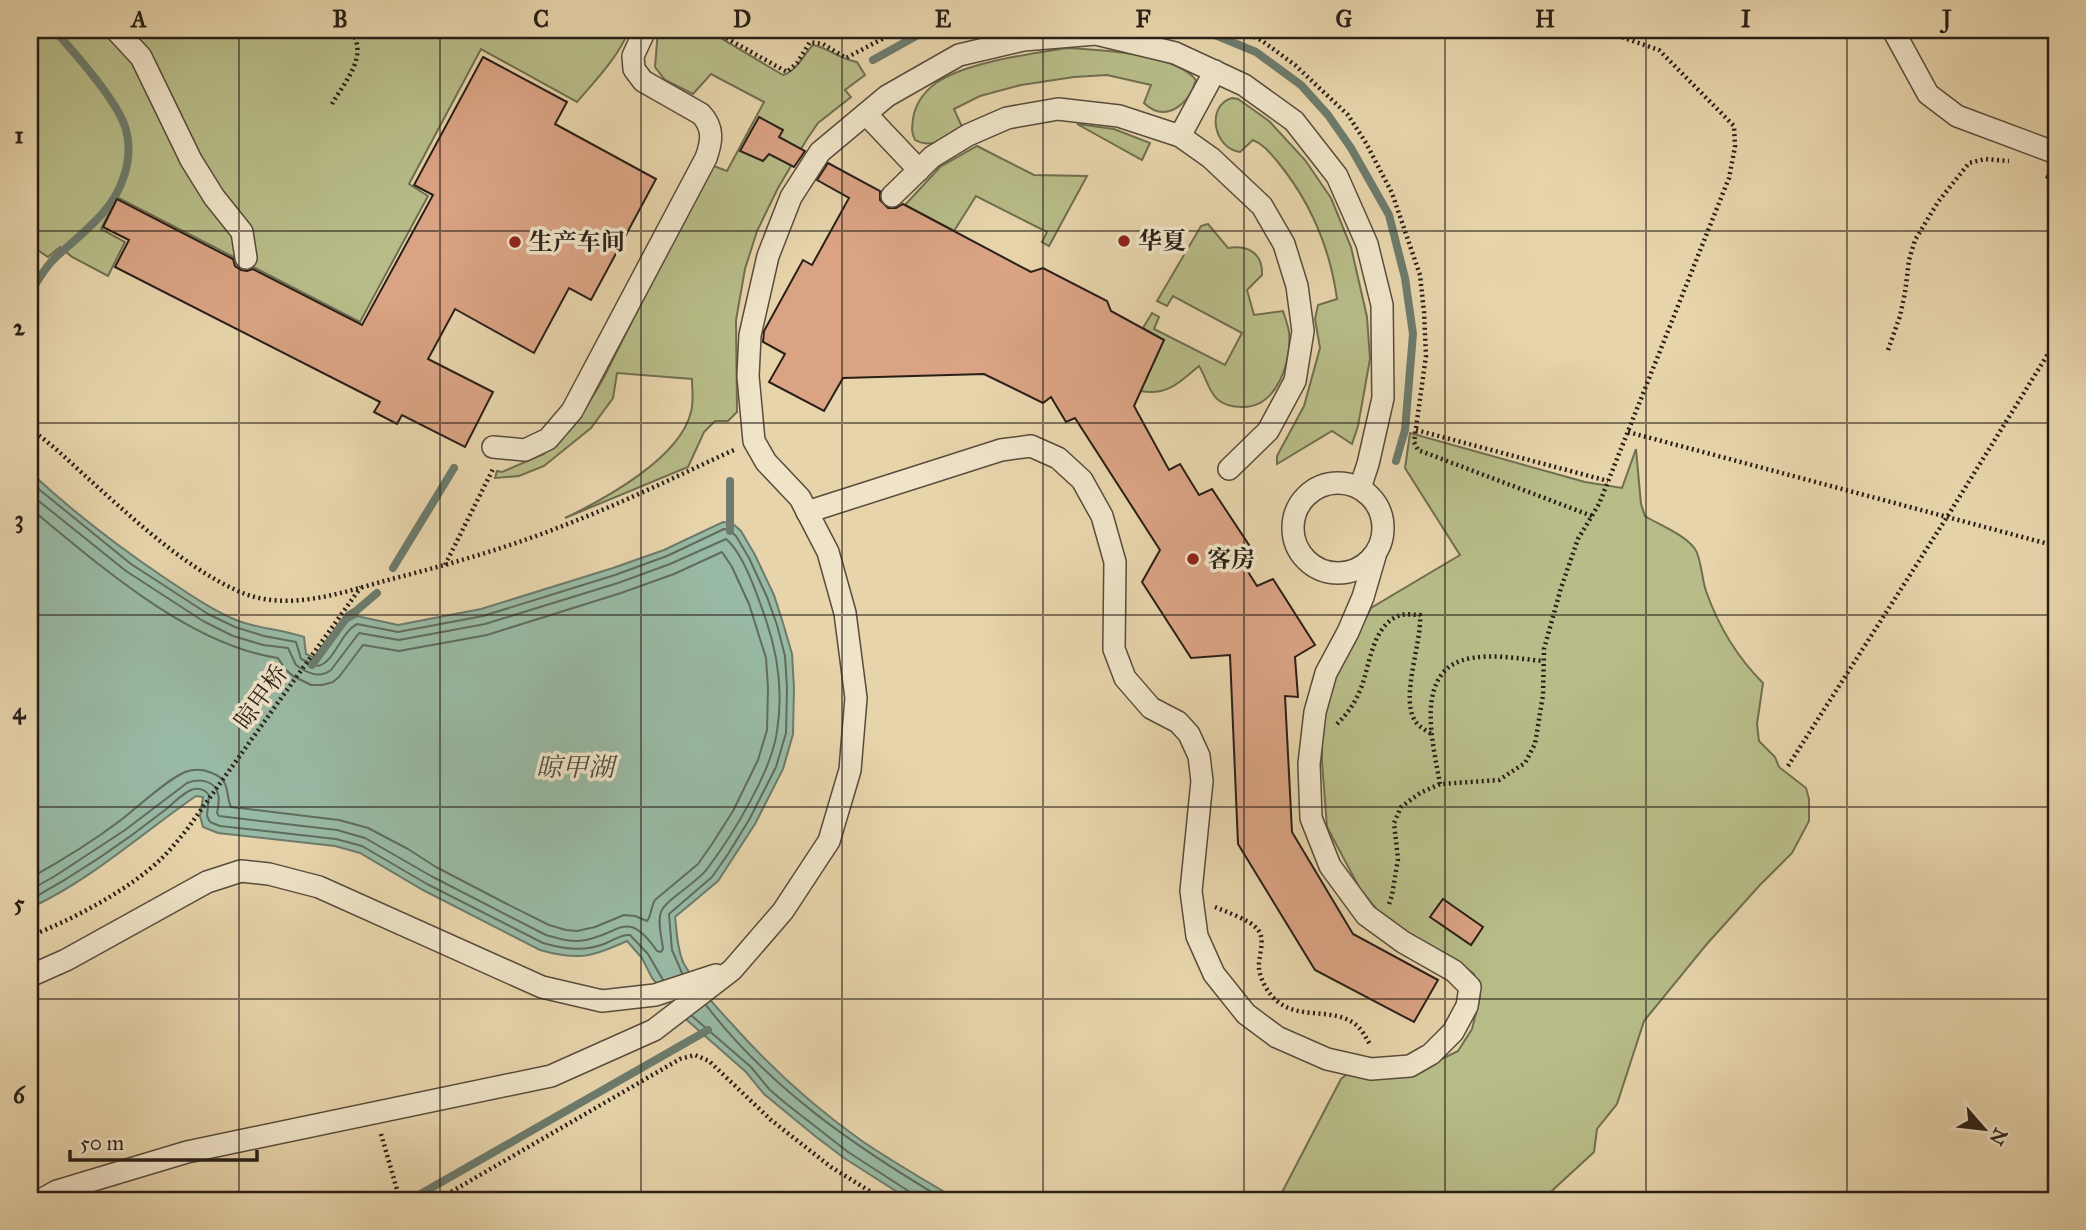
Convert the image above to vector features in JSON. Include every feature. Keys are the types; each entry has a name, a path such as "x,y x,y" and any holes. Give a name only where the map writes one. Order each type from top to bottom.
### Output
{"street":[{"path":"116,30 141,57 191,160 214,197 242,232 246,258"},
{"path":"499,448 525,450 548,439 572,411 711,144 711,132 701,114 643,81 634,69 634,55 645,30"},
{"path":"1893,30 1928,94 1957,116 2056,153"},
{"path":"41,1200 57,1191 187,1152 551,1076 654,1030 732,970 783,911 829,841 850,770 856,698 845,613 828,552 800,498 766,462 754,441 748,376 750,335 768,256 791,197 820,152 887,96 959,55 1023,40 1096,34 1175,53 1244,85 1294,121 1337,176 1367,244 1382,305 1383,398 1360,488"},
{"path":"1180,135 1215,71"},
{"path":"892,196 932,157 968,135 1007,118 1058,109 1119,116 1180,135 1211,158 1262,206 1284,244 1297,286 1303,331 1295,381 1268,432 1229,469"},
{"path":"866,114 919,170"},
{"path":"807,512 1001,450 1031,446 1058,458 1082,480 1102,516 1115,562 1114,649 1125,678 1151,708 1178,722 1189,734 1199,756 1202,781 1192,896 1197,936 1214,974 1246,1014 1277,1037 1327,1059 1371,1069 1410,1066 1431,1054 1453,1032 1467,1006 1469,987 1454,971 1404,942 1366,915 1330,866 1311,818 1310,753 1315,712 1326,673 1363,597 1382,542 1384,527 1381,511 1373,498 1360,488 1346,484 1332,483 1313,492 1298,507 1293,535 1297,548 1306,560 1318,569 1333,574 1349,573 1363,567 1375,556"},
{"path":"30,976 66,960 207,882 241,871 269,874 319,887 542,987 603,1002 655,995 732,970"}],"path":[{"path":"332,104 356,63 359,52 358,40 350,30"},
{"path":"712,30 787,72 797,63 810,42 823,44 846,58 899,30"},
{"path":"1239,30 1261,40 1295,65 1348,116 1366,143 1392,193 1420,275 1424,312 1426,356 1414,442 1418,450 1592,516"},
{"path":"1378,924 1392,895 1398,859 1394,823 1401,807 1420,793 1440,784 1499,780 1525,763 1535,744 1543,695 1544,649 1561,588 1578,539 1608,481 1729,178 1735,147 1734,125 1660,50 1601,30"},
{"path":"1888,350 1900,316 1915,240 1938,202 1969,163 1985,159 2012,161"},
{"path":"2045,175 2056,180"},
{"path":"1788,766 2056,341"},
{"path":"30,429 50,442 134,519 182,557 238,591 262,599 288,602 361,587 445,565 574,522 754,441"},
{"path":"1416,430 1608,481"},
{"path":"1628,432 2056,546"},
{"path":"445,565 499,448"},
{"name":"晾甲桥","path":"30,936 64,922 121,890 161,859 188,828 361,587"},
{"path":"1310,753 1350,710 1384,628 1397,616 1408,614 1420,615 1412,675 1411,707 1416,722 1433,735"},
{"path":"1440,784 1430,712 1435,687 1444,669 1472,658 1544,661"},
{"path":"1192,896 1250,923 1258,930 1261,937 1259,968 1266,988 1276,1001 1294,1011 1334,1016 1356,1024 1384,1068"},
{"path":"437,1200 680,1059 695,1055 709,1061 771,1120 831,1167 884,1200"},
{"path":"376,1113 400,1200"}],"shaded area":[{"path":"30,30 629,30 613,58 577,102 481,49 409,184 428,196 360,322 117,197 101,229 125,242 108,276 72,257 60,247 48,257 30,245"},
{"path":"658,30 707,30 783,75 796,66 813,45 857,62 865,75 845,90 851,97 818,123 778,188 757,231 745,269 736,320 737,412 728,421 715,421 704,432 688,467 565,518 620,488 657,461 672,445 684,429 691,412 692,379 617,373 613,398 591,428 544,466 519,476 495,478 497,471 502,472 544,454 580,418 603,379 711,165 727,171 764,102 711,74 693,94 665,80 655,67"},
{"path":"1067,48 1116,52 1154,59 1186,71 1196,80 1193,89 1182,103 1176,108 1160,112 1144,103 1151,85 1107,75 1021,85 980,96 954,109 962,127 945,138 928,144 915,140 912,127 916,109 924,95 936,83 981,64"},
{"path":"1232,98 1238,99 1269,121 1305,160 1331,198 1351,247 1367,317 1370,359 1358,426 1352,444 1332,431 1277,464 1277,456 1304,406 1320,348 1315,319 1318,305 1337,299 1324,243 1309,209 1289,176 1257,142 1253,140 1240,152 1231,149 1219,136 1216,127 1218,109"},
{"path":"1077,124 1114,129 1150,143 1142,160"},
{"path":"977,146 1034,175 1087,176 1049,246 1042,242 1047,232 976,196 954,231 905,205 940,167"},
{"path":"1208,224 1228,248 1248,249 1260,261 1262,275 1247,290 1254,315 1283,311 1288,327 1288,356 1280,381 1265,400 1254,405 1235,407 1217,399 1199,366 1179,383 1165,390 1140,391 1164,340 1143,328 1152,313 1159,317 1154,329 1225,365 1242,333 1173,296 1167,306 1157,301 1201,226"},
{"path":"1410,433 1585,482 1622,488 1636,449 1641,504 1645,516 1679,535 1695,549 1716,616 1737,652 1763,683 1757,724 1759,741 1775,757 1779,767 1806,788 1809,821 1792,853 1706,945 1644,1021 1617,1104 1597,1129 1594,1152 1542,1200 1278,1200 1341,1079 1347,1074 1414,1073 1458,1051 1472,1029 1480,997 1474,974 1460,963 1390,926 1360,889 1327,827 1322,724 1338,669 1371,608 1460,555 1405,468"}],"water":[{"name":"晾甲湖","path":"30,472 111,539 189,594 236,620 304,637 306,654 319,660 346,622 357,616 398,625 481,609 613,568 664,550 723,522 732,523 741,531 755,555 774,595 792,654 793,734 783,769 755,824 718,881 675,917 682,959 694,979 725,1017 793,1086 862,1141 958,1200 910,1200 815,1136 764,1094 746,1072 688,1021 652,978 642,958 627,941 585,956 540,950 423,890 360,853 335,846 218,833 203,827 200,816 203,797 196,796 95,870 30,908"}],"building":[{"name":"生产车间","path":"483,57 567,102 555,124 656,179 591,300 569,288 534,353 455,309 428,359 493,392 465,447 402,415 397,424 374,412 380,402 115,267 129,240 103,227 117,199 233,259 235,266 241,270 253,269 362,325 433,195 414,185"},
{"path":"759,117 783,130 779,137 805,151 794,167 769,154 763,161 740,151"},
{"path":"828,163 880,191 880,200 888,208 903,204 1031,272 1043,268 1107,301 1111,311 1164,340 1134,406 1169,470 1180,464 1199,495 1212,489 1251,548 1238,556 1257,586 1273,579 1315,645 1295,657 1298,697 1285,696 1292,832 1353,934 1438,980 1414,1022 1315,970 1238,844 1230,655 1191,658 1142,582 1160,550 1075,418 1066,422 1051,397 1043,403 984,374 843,378 824,411 769,382 785,354 763,342 764,331 803,260 812,265 849,198 817,180"},
{"path":"1443,899 1483,927 1471,945 1430,917"}],"waterway":[{"path":"30,293 51,262 91,226 109,205 127,164 126,130 115,106 54,30"},
{"path":"873,60 927,30"},
{"path":"1203,30 1256,52 1301,85 1328,115 1351,148 1389,215 1405,278 1413,334 1405,430 1396,461"},
{"path":"393,568 454,468"},
{"path":"730,481 730,531"},
{"path":"312,665 348,616 377,593"},
{"path":"410,1200 708,1030"}],"place":[{"name":"华夏","path":"1124,241"},
{"name":"生产车间","path":"515,242"},
{"name":"客房","path":"1193,559"}]}
